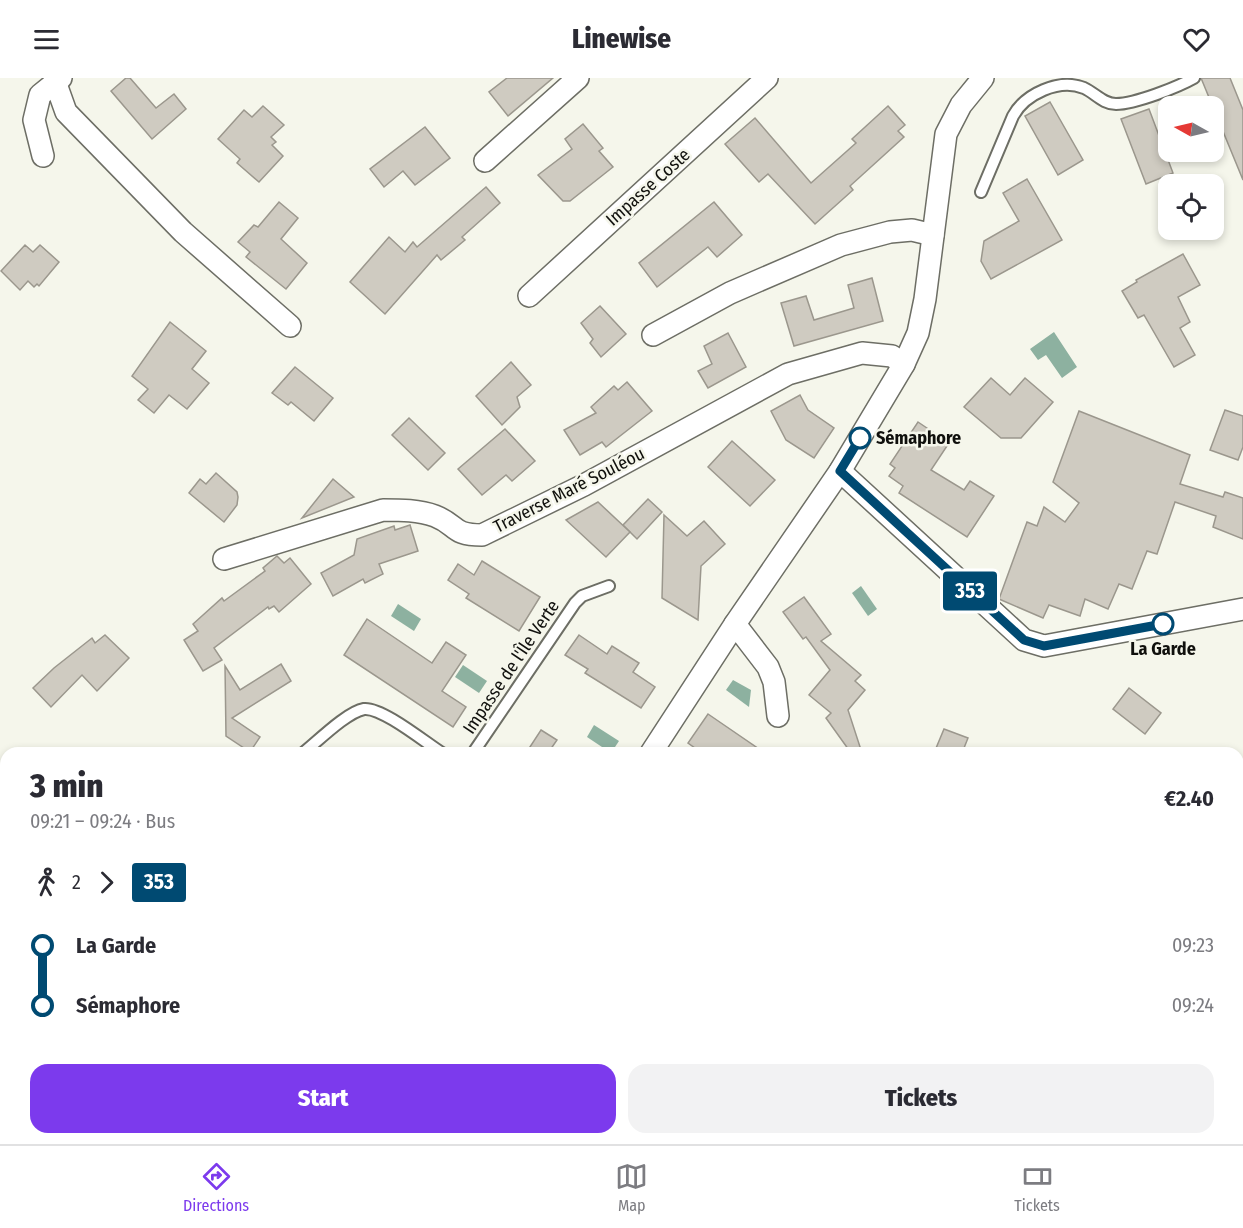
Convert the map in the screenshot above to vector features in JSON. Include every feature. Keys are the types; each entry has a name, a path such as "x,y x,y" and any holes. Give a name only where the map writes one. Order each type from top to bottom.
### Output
{"street":[{"path":"484,161 578,78"},
{"name":"Impasse Coste","path":"529,296 767,78"},
{"path":"655,747 735,624 840,471 904,364 918,333 946,134 961,105 983,78"},
{"path":"43,156 34,120 40,95 58,81 66,112 183,232 290,326"},
{"path":"653,335 730,293 841,245 890,232 912,230 933,235"},
{"name":"Traverse Maré Souléou","path":"224,559 383,510 407,510 436,517 463,535 482,535 584,485 788,374 862,353 892,357 904,364"},
{"path":"840,471 1024,640 1034,645 1044,646 1243,609"},
{"path":"735,624 768,668 774,682 778,716"}],"lane":[{"path":"981,192 1019,104 1029,97 1059,85 1072,84 1084,88 1107,103 1125,104 1194,78"},
{"name":"Impasse de l'Île Verte","path":"477,747 574,603 582,596 609,586"},
{"path":"310,747 349,716 364,709 377,711 432,747"}],"shaded area":[{"path":"1054,332 1077,367 1062,378 1046,355 1038,360 1030,349"},
{"path":"861,586 877,609 868,616 852,593"},
{"path":"398,604 421,619 414,631 391,616"},
{"path":"463,665 487,681 479,693 455,677"},
{"path":"733,680 751,690 749,707 726,690"},
{"path":"594,725 619,741 615,747 602,747 587,737"}],"building":[{"path":"126,78 130,78 156,108 174,94 186,109 152,139 111,91"},
{"path":"507,78 553,78 508,116 489,92"},
{"path":"1201,78 1230,78 1243,110 1243,180 1224,134 1224,96 1208,96"},
{"path":"1050,102 1083,160 1058,175 1025,116"},
{"path":"263,106 284,125 271,137 276,142 272,145 283,156 259,182 237,163 240,159 218,139 244,110 252,117"},
{"path":"888,106 905,125 898,131 904,137 850,186 853,190 815,224 768,174 759,182 725,144 755,118 811,183 856,143 852,139"},
{"path":"1149,109 1158,133 1158,162 1169,162 1173,173 1158,174 1158,179 1146,184 1121,119"},
{"path":"583,124 603,148 599,151 613,167 570,201 563,201 538,175 572,149 565,139"},
{"path":"425,127 450,158 415,185 403,171 384,187 370,169"},
{"path":"1027,179 1062,240 991,279 981,261 984,241 1019,221 1003,193"},
{"path":"486,187 500,203 462,237 465,240 441,260 437,255 385,314 350,282 389,237 405,252 413,242 417,247"},
{"path":"279,202 298,218 281,239 307,263 286,289 246,257 250,252 238,242 254,225 258,227"},
{"path":"714,202 742,235 717,257 708,247 657,287 639,263"},
{"path":"25,245 33,252 40,245 59,262 39,286 37,284 34,287 28,281 20,290 1,271"},
{"path":"1183,254 1200,285 1178,297 1190,322 1180,328 1195,355 1174,367 1144,315 1138,318 1122,291 1137,282 1136,280"},
{"path":"872,278 883,321 794,346 781,303 806,296 814,320 854,308 848,285"},
{"path":"600,306 626,334 601,357 590,343 593,339 581,323"},
{"path":"170,322 206,351 192,369 209,383 187,409 169,395 154,413 138,400 148,389 132,376"},
{"path":"728,333 746,367 708,388 698,371 712,364 704,346"},
{"path":"511,362 531,385 517,397 520,407 502,425 476,396"},
{"path":"295,367 333,398 314,421 291,402 288,405 272,393"},
{"path":"991,378 1010,395 1025,378 1053,402 1021,438 1001,438 964,407"},
{"path":"627,382 652,411 606,447 602,442 580,455 564,430 596,413 591,407 614,386 618,390"},
{"path":"800,395 808,410 834,428 814,458 786,440 771,411"},
{"path":"1225,410 1243,416 1243,447 1238,460 1210,450"},
{"path":"1079,411 1190,455 1180,484 1223,497 1225,492 1243,498 1243,539 1213,527 1216,516 1175,502 1157,554 1147,551 1132,589 1119,584 1108,609 1085,599 1080,616 1049,605 1043,618 999,599 1027,522 1037,526 1044,507 1065,522 1079,503 1053,482"},
{"path":"409,418 445,453 428,470 392,435"},
{"path":"918,422 949,443 931,470 964,490 970,481 994,496 967,537 899,493 903,486 889,476 895,468 890,464"},
{"path":"505,429 535,461 512,481 506,475 482,495 458,469"},
{"path":"732,441 775,480 750,506 708,467"},
{"path":"216,473 237,492 238,497 237,505 224,522 189,493 200,479 206,484"},
{"path":"333,479 354,497 302,518"},
{"path":"648,499 662,512 637,539 623,525"},
{"path":"598,502 630,532 606,557 566,520"},
{"path":"664,515 687,536 704,521 725,544 701,566 698,620 662,598"},
{"path":"410,525 418,551 379,564 383,574 365,583 363,579 333,596 321,573 354,555 357,539 394,526 395,530"},
{"path":"277,556 284,563 290,558 311,584 279,612 274,606 269,609 268,607 214,648 222,660 203,671 184,640 198,631 193,624 222,598 224,601 265,571 263,568"},
{"path":"482,561 540,597 519,631 466,598 469,594 448,580 458,564 474,575"},
{"path":"804,597 831,634 821,641 861,675 855,681 865,690 848,710 860,747 847,747 826,718 831,713 809,695 830,670 806,637 803,639 783,612"},
{"path":"367,619 432,663 446,642 466,655 442,691 466,707 453,727 344,655"},
{"path":"105,635 129,658 97,691 82,675 51,707 33,688 92,638 95,643"},
{"path":"579,635 607,654 612,646 639,663 633,672 655,687 641,708 585,673 588,669 565,655"},
{"path":"281,664 291,681 232,718 260,737 253,747 242,747 226,736 225,666 240,690"},
{"path":"1129,688 1161,713 1145,734 1113,709"},
{"path":"708,714 756,747 694,747 688,743"},
{"path":"944,729 968,738 964,747 936,747"},
{"path":"541,730 557,740 552,747 530,747"}],"bus line":[{"name":"353","path":"860,438 840,471 1024,640 1034,645 1044,646 1163,624"}],"place":[{"name":"Sémaphore","path":"860,438"},
{"name":"La Garde","path":"1163,624"}]}
